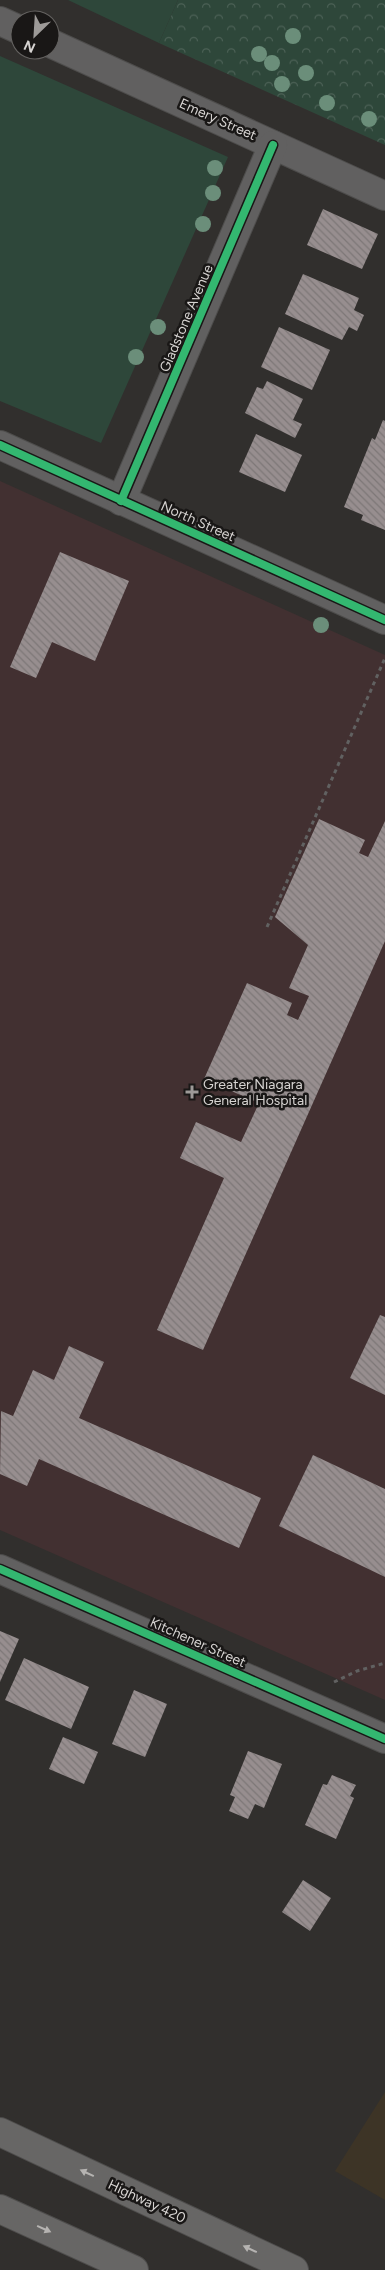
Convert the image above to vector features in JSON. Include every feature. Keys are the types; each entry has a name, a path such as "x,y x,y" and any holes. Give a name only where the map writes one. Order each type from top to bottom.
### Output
{"highway":[{"name":"Highway 420","path":"0,2132 294,2270"},
{"path":"0,2209 134,2270"}],"street":[{"name":"Emery Street","path":"60,48 385,196"},
{"name":"Gladstone Avenue","path":"121,500 273,145"},
{"name":"North Street","path":"0,445 385,620"},
{"name":"Kitchener Street","path":"0,1569 385,1739"}],"path":[{"path":"267,927 385,658"},
{"path":"297,1700 357,1671 385,1664"}],"shaded area":[{"name":"Greater Niagara General Hospital","path":"0,481 385,655 385,1700 0,1530"},
{"path":"385,2092 385,2200 335,2171"}],"green space":[{"path":"68,0 178,0 159,43"},
{"path":"178,0 385,0 385,145 159,43"},
{"path":"0,56 228,157 101,443 0,401"}],"building":[{"path":"323,209 378,234 362,269 307,245"},
{"path":"303,274 359,298 354,310 364,315 357,331 349,327 342,340 285,314"},
{"path":"279,327 330,350 312,390 261,367"},
{"path":"267,381 303,399 293,420 302,424 295,438 245,413 257,387 263,389"},
{"path":"383,420 385,421 385,530 361,520 363,515 344,507 372,438 375,440"},
{"path":"256,434 302,455 285,492 239,472"},
{"path":"60,552 129,581 95,661 52,642 36,678 10,667"},
{"path":"319,819 365,840 359,853 368,857 385,821 385,941 203,1350 157,1330 224,1178 180,1158 196,1122 241,1142 259,1103 204,1079 247,983 292,1003 287,1015 298,1020 309,996 289,988 308,945 275,917"},
{"path":"380,1315 385,1317 385,1395 350,1378"},
{"path":"69,1346 104,1362 79,1418 261,1498 239,1548 39,1459 27,1486 0,1474 1,1411 13,1416 33,1370 54,1380"},
{"path":"313,1455 385,1489 385,1577 279,1526"},
{"path":"0,1631 19,1639 0,1682"},
{"path":"24,1658 89,1687 71,1729 5,1700"},
{"path":"134,1690 167,1704 145,1757 112,1744"},
{"path":"63,1737 98,1752 84,1784 49,1769"},
{"path":"248,1751 282,1764 264,1808 255,1804 248,1819 229,1811 235,1797 230,1795"},
{"path":"332,1775 356,1785 350,1796 354,1798 336,1839 305,1825 323,1784 327,1785"},
{"path":"303,1880 331,1898 310,1931 282,1912"}],"cycle path":[{"path":"121,501 273,145"},
{"path":"0,445 385,620"},
{"path":"0,1569 385,1739"}],"place":[{"name":"Greater Niagara General Hospital","path":"192,1092"}]}
